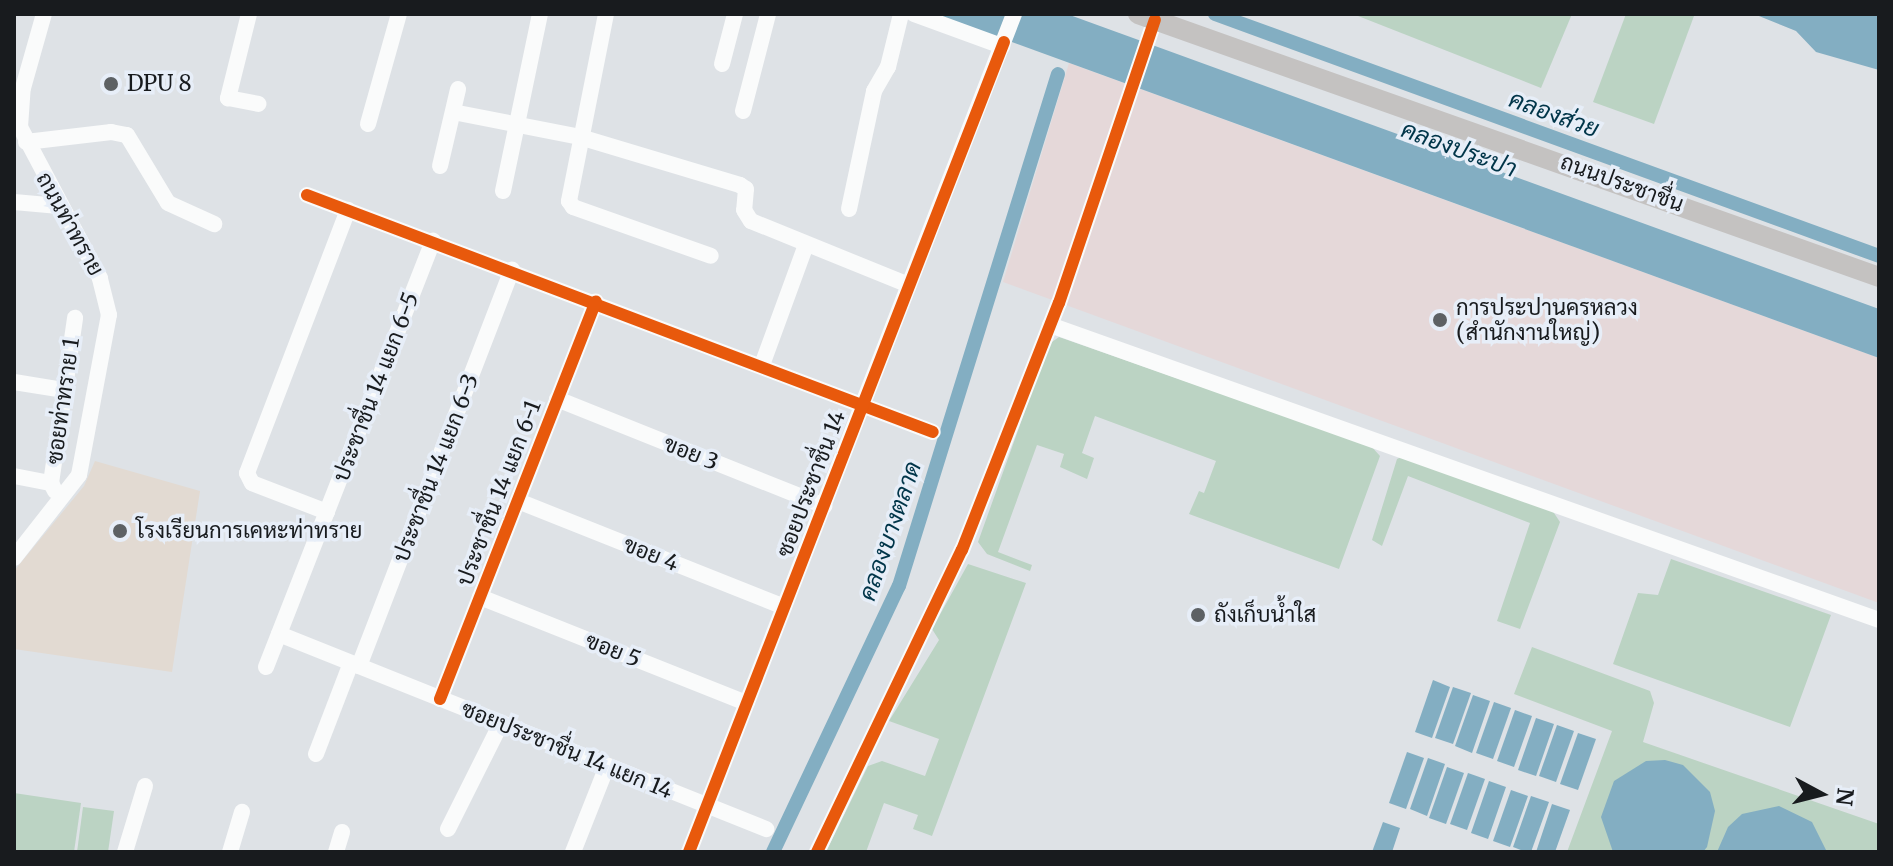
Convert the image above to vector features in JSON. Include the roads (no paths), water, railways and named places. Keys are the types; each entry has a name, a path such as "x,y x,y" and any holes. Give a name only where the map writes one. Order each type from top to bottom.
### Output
{"main road":[{"name":"ถนนประชาชื่น","path":"1147,23 1879,277"}],"street":[{"name":"ถนนท่าทราย","path":"14,558 61,501 84,459 109,315 107,293 26,142 19,115 44,14"},
{"path":"249,14 228,98 258,104"},
{"path":"368,124 399,14"},
{"path":"503,191 540,14"},
{"path":"606,14 570,193 573,207 711,256"},
{"path":"722,64 735,14"},
{"path":"743,111 768,14"},
{"path":"849,209 874,91 888,67 901,14"},
{"path":"914,14 1003,44"},
{"name":"ซอยประชาชื่น 14","path":"689,852 1014,14"},
{"path":"817,852 961,553 1050,325 1126,101 1147,23"},
{"path":"440,166 458,89"},
{"path":"453,112 580,137 740,185 747,196 745,217 806,245 909,285"},
{"path":"26,142 111,132 127,135 168,203 214,224"},
{"path":"307,195 596,301 933,432"},
{"path":"14,202 59,206"},
{"path":"327,512 252,483 247,473 348,210"},
{"name":"ประชาชื่น 14 แยก 6-5","path":"266,667 433,241"},
{"path":"762,365 806,245"},
{"name":"ประชาชื่น 14 แยก 6-3","path":"316,754 355,665 512,270"},
{"name":"ประชาชื่น 14 แยก 6-1","path":"440,699 596,301"},
{"name":"ซอยท่าทราย 1","path":"51,483 75,318"},
{"path":"1050,325 1879,620"},
{"path":"14,382 64,390"},
{"name":"ขอย 3","path":"557,399 824,506"},
{"path":"14,476 51,483 61,501"},
{"name":"ขอย 4","path":"518,501 784,607"},
{"name":"ฃอย 5","path":"480,597 747,703"},
{"name":"ซอยประชาชื่น 14 แยก 14","path":"279,634 766,829"},
{"path":"448,829 501,723"},
{"path":"573,852 607,766"},
{"path":"125,852 145,786"},
{"path":"230,852 242,812"},
{"path":"336,852 342,832"}],"water":[{"path":"935,14 1067,14 1879,309 1879,358"},
{"path":"1754,14 1879,14 1879,70 1816,52 1796,31"},
{"path":"1433,680 1450,687 1432,738 1415,732"},
{"path":"1453,687 1471,693 1453,744 1435,738"},
{"path":"1473,695 1490,701 1472,753 1455,746"},
{"path":"1494,702 1511,708 1493,759 1476,753"},
{"path":"1515,710 1532,716 1514,767 1497,761"},
{"path":"1536,718 1554,724 1536,776 1518,770"},
{"path":"1557,725 1574,731 1556,782 1539,776"},
{"path":"1578,733 1596,739 1578,790 1560,784"},
{"path":"1407,752 1424,758 1406,809 1389,803"},
{"path":"1428,758 1445,764 1427,816 1410,809"},
{"path":"1665,760 1683,765 1710,792 1715,811 1707,847 1703,852 1613,852 1601,817 1614,781 1646,761"},
{"path":"1447,767 1464,773 1446,824 1429,818"},
{"path":"1468,773 1485,779 1467,830 1450,824"},
{"path":"1489,781 1506,787 1488,839 1471,833"},
{"path":"1511,790 1528,796 1510,847 1493,841"},
{"path":"1531,796 1549,802 1531,852 1526,852 1513,847"},
{"path":"1552,804 1570,810 1555,852 1536,852"},
{"path":"1779,806 1812,822 1827,852 1717,852 1728,827 1742,814"},
{"path":"1383,822 1400,828 1392,852 1372,852"}],"waterway":[{"name":"คลองส่วย","path":"1215,14 1879,256"},
{"name":"คลองบางตลาด","path":"773,852 899,586 1058,74"}],"place":[{"name":"DPU 8","path":"111,84"},
{"name":"การประปานครหลวง (สำนักงานใหญ่)","path":"1440,320"},
{"name":"โรงเรียนการเคหะท่าทราย","path":"120,531"},
{"name":"ถังเก็บน้ำใส","path":"1198,615"}],"water label":[{"name":"คลองประปา","path":"1459,149"}]}
